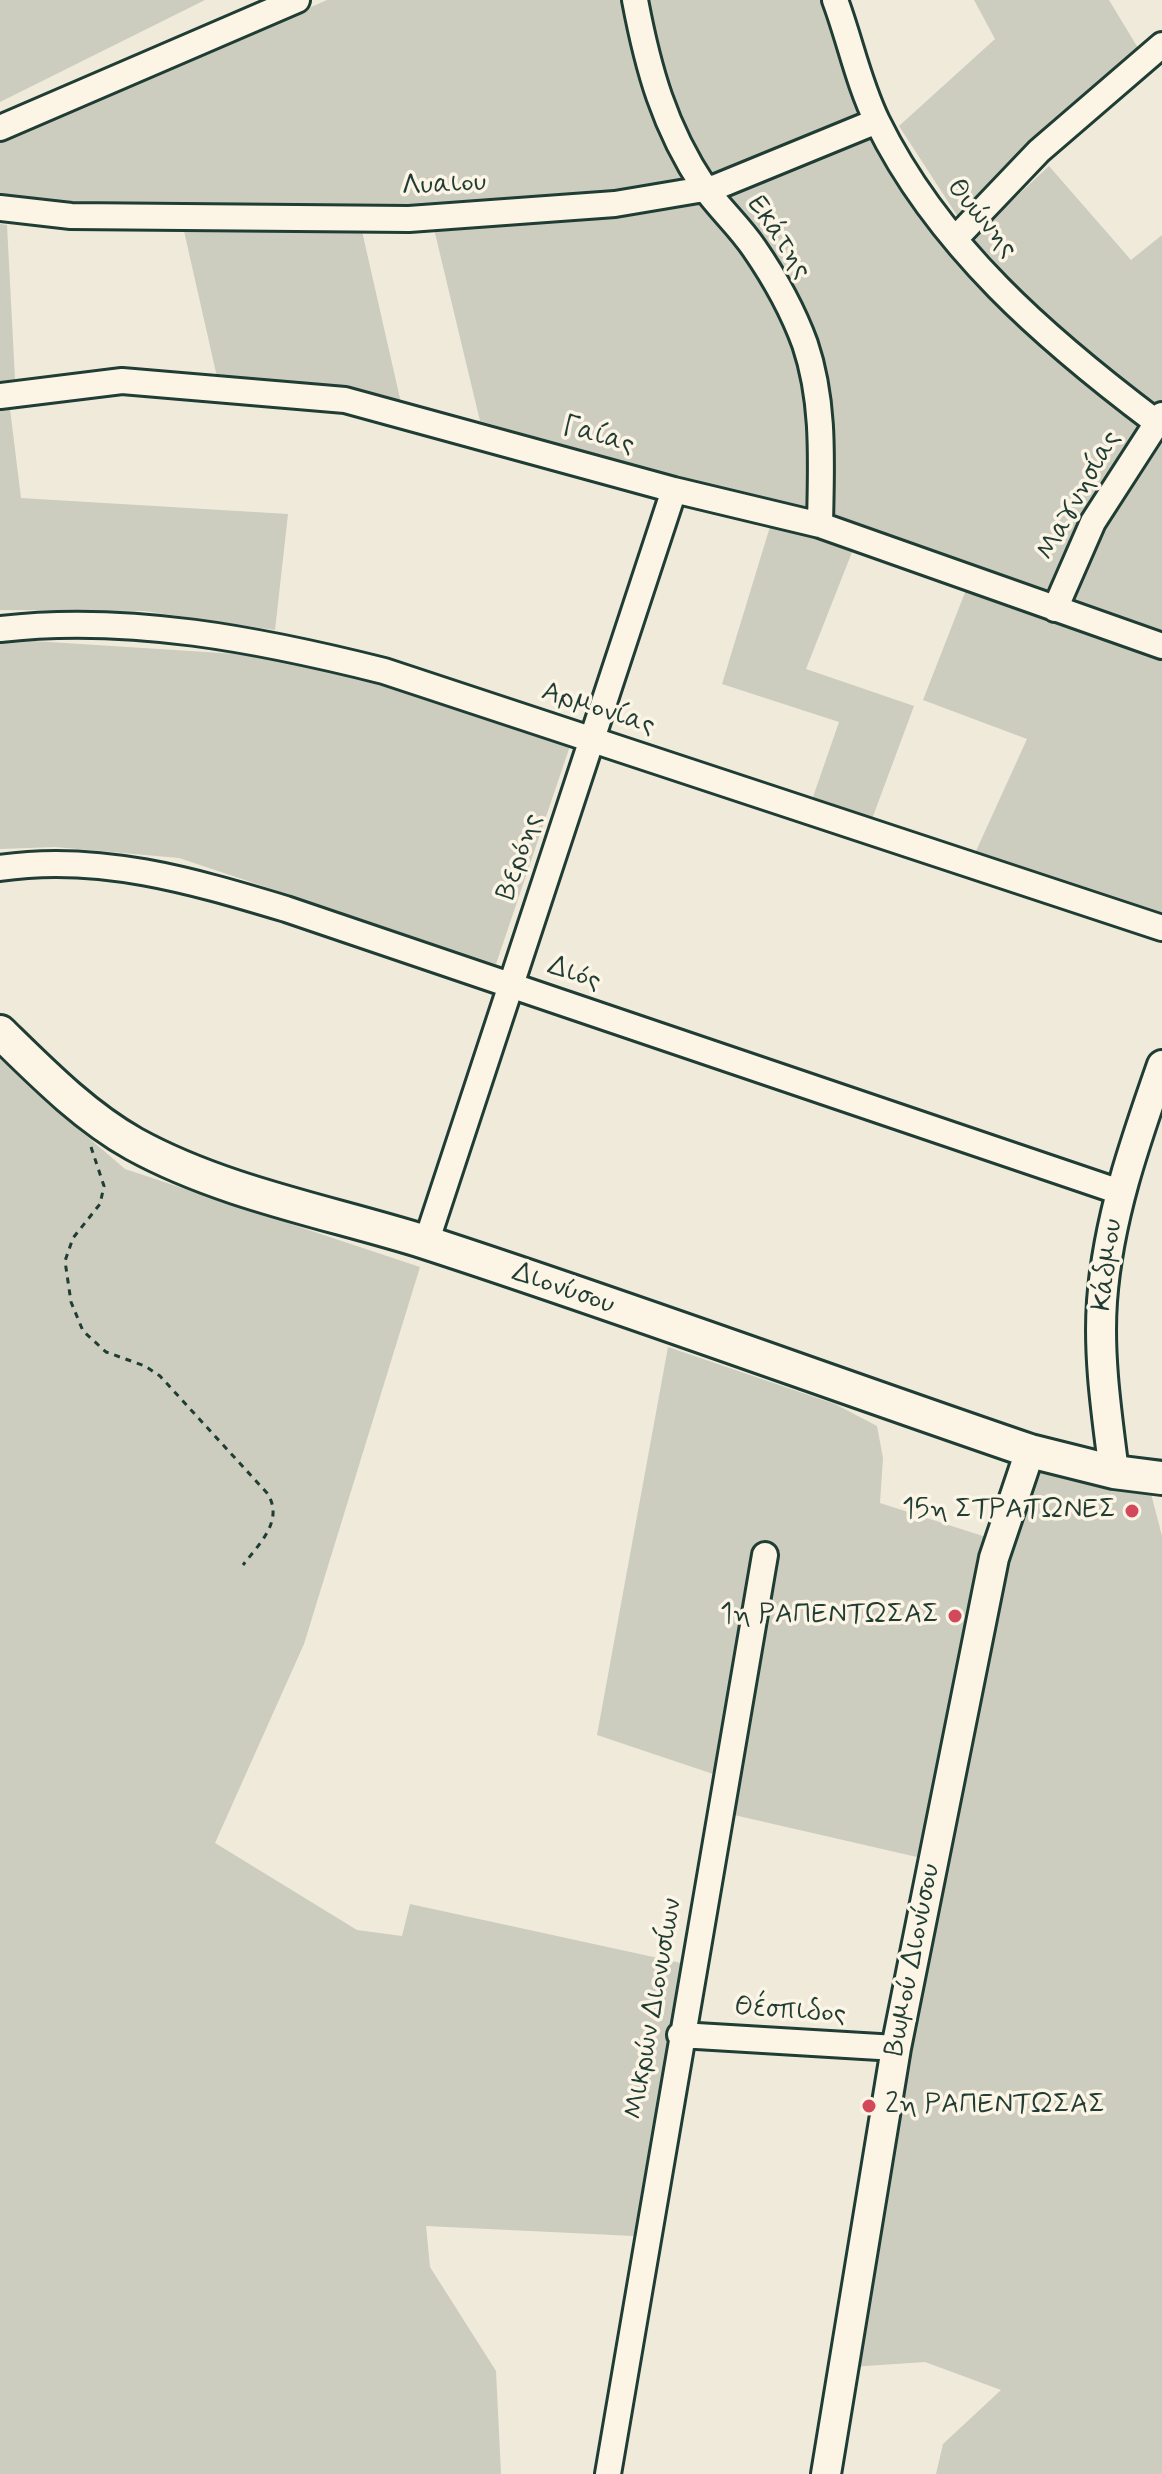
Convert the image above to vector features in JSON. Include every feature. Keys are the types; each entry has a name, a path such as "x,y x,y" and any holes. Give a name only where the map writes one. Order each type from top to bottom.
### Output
{"main road":[{"name":"Διονύσου","path":"0,1032 62,1091 108,1127 161,1157 426,1243 1030,1451 1114,1472 1162,1478"}],"street":[{"path":"0,128 297,0"},
{"name":"Εκάτης","path":"635,0 658,101 706,189 754,247 783,295 805,345 819,405 820,525"},
{"name":"Θυώνης","path":"843,4 856,70 877,121 917,190 955,239 1009,298 1058,344 1159,419"},
{"path":"955,239 1031,159 1162,45"},
{"name":"Λυαιου","path":"0,208 71,216 409,219 615,204 706,189 877,121"},
{"name":"Γαίας","path":"0,396 122,381 345,400 674,490 820,525 1162,646"},
{"name":"Μαγνησίας","path":"1055,609 1093,522 1159,419"},
{"name":"Βερόης","path":"426,1243 674,490"},
{"name":"Αρμονίας","path":"0,629 25,626 156,629 312,652 384,671 1162,928"},
{"name":"Διός","path":"0,868 45,861 182,878 286,909 1120,1192"},
{"name":"Κάδμου","path":"1114,1472 1102,1355 1102,1303 1107,1250 1120,1192 1162,1065"},
{"name":"Βωμού Διονύσου","path":"826,2474 896,2048 994,1558 1030,1451"},
{"name":"Μικρών Διονυσίων","path":"608,2474 680,2035 765,1555"},
{"name":"Θέσπιδος","path":"680,2035 896,2048"}],"path":[{"path":"85,1137 100,1167 104,1186 100,1204 73,1238 65,1261 71,1302 83,1331 95,1345 160,1376 267,1493 274,1504 273,1519 266,1535 243,1565"}],"shaded area":[{"path":"0,0 205,0 0,102"},
{"path":"327,0 821,0 865,114 732,173 618,197 432,203 357,209 401,403 313,387 217,377 179,209 56,204 0,198 0,143"},
{"path":"974,0 1109,0 1138,48 1021,151 958,217 899,126 995,39"},
{"path":"875,136 955,254 1049,166 1131,260 1162,235 1162,912 976,851 1027,739 923,700 973,572 858,537 806,669 914,706 872,819 813,797 839,722 722,684 776,507 480,421 434,229 651,211 732,193"},
{"path":"0,224 7,225 15,379 0,382"},
{"path":"10,409 21,498 288,514 275,630 144,611 0,610 0,411"},
{"path":"18,640 237,654 343,672 570,746 496,964 179,858 55,847 0,849 0,643"},
{"path":"0,1049 54,1108 125,1169 420,1267 304,1644 215,1843 357,1930 402,1936 410,1904 681,1963 634,2236 426,2226 430,2267 496,2371 501,2474 0,2474"},
{"path":"668,1347 835,1404 877,1426 883,1458 880,1503 986,1537 917,1857 734,1815 737,1782 597,1735"},
{"path":"1044,1465 1150,1490 1162,1536 1162,2474 936,2474 943,2444 1001,2390 925,2362 851,2367 1007,1557"}],"place":[{"name":"15η ΣΤΡΑΤΩΝΕΣ","path":"1132,1511"},
{"name":"1η ΡΑΠΕΝΤΩΣΑΣ","path":"955,1616"},
{"name":"2η ΡΑΠΕΝΤΩΣΑΣ","path":"869,2106"}]}
